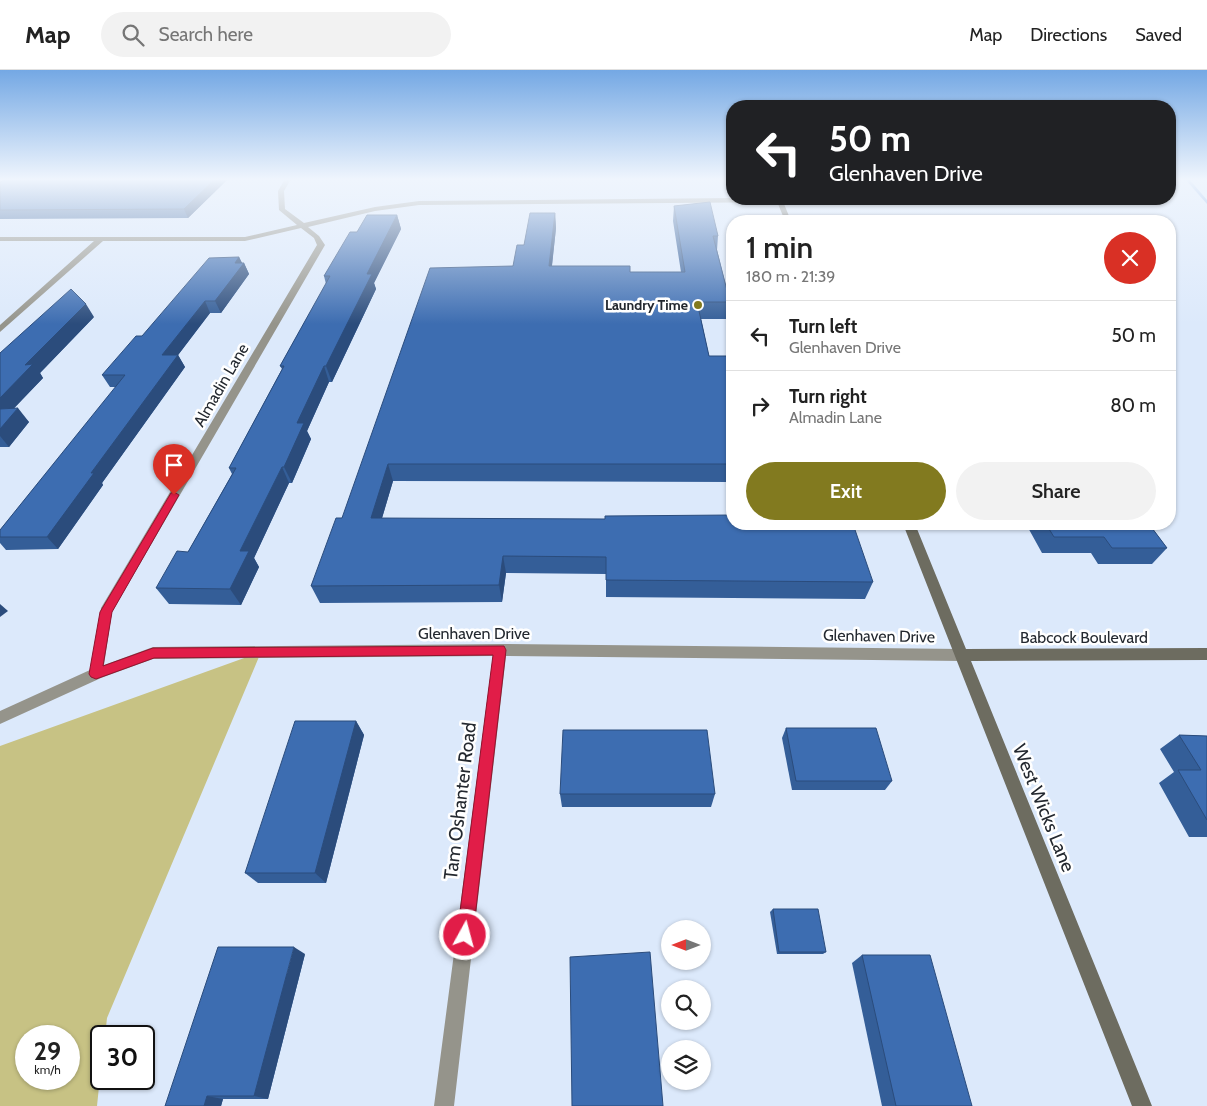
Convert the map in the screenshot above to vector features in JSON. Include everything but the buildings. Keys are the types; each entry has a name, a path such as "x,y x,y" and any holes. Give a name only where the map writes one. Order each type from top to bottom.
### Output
{"main road":[{"name":"West Wicks Lane","path":"911,530 1142,1106"},
{"name":"Babcock Boulevard","path":"961,655 1207,654"}],"street":[{"path":"0,239 245,239 302,227"},
{"name":"Almadin Lane","path":"96,674 106,612 320,245 317,237 304,227"},
{"path":"0,329 102,238"},
{"name":"Glenhaven Drive","path":"0,718 96,674 153,653 500,650 961,655"},
{"name":"Tam Oshanter Road","path":"444,1106 500,650"}],"shaded area":[{"path":"261,652 107,1018 106,1025 90,1025 90,1090 99,1090 97,1106 0,1106 0,746"}],"place":[{"name":"Laundry Time","path":"698,305"}],"route":[{"path":"174,495 106,612 96,674 153,653 500,650 465,935"}]}
